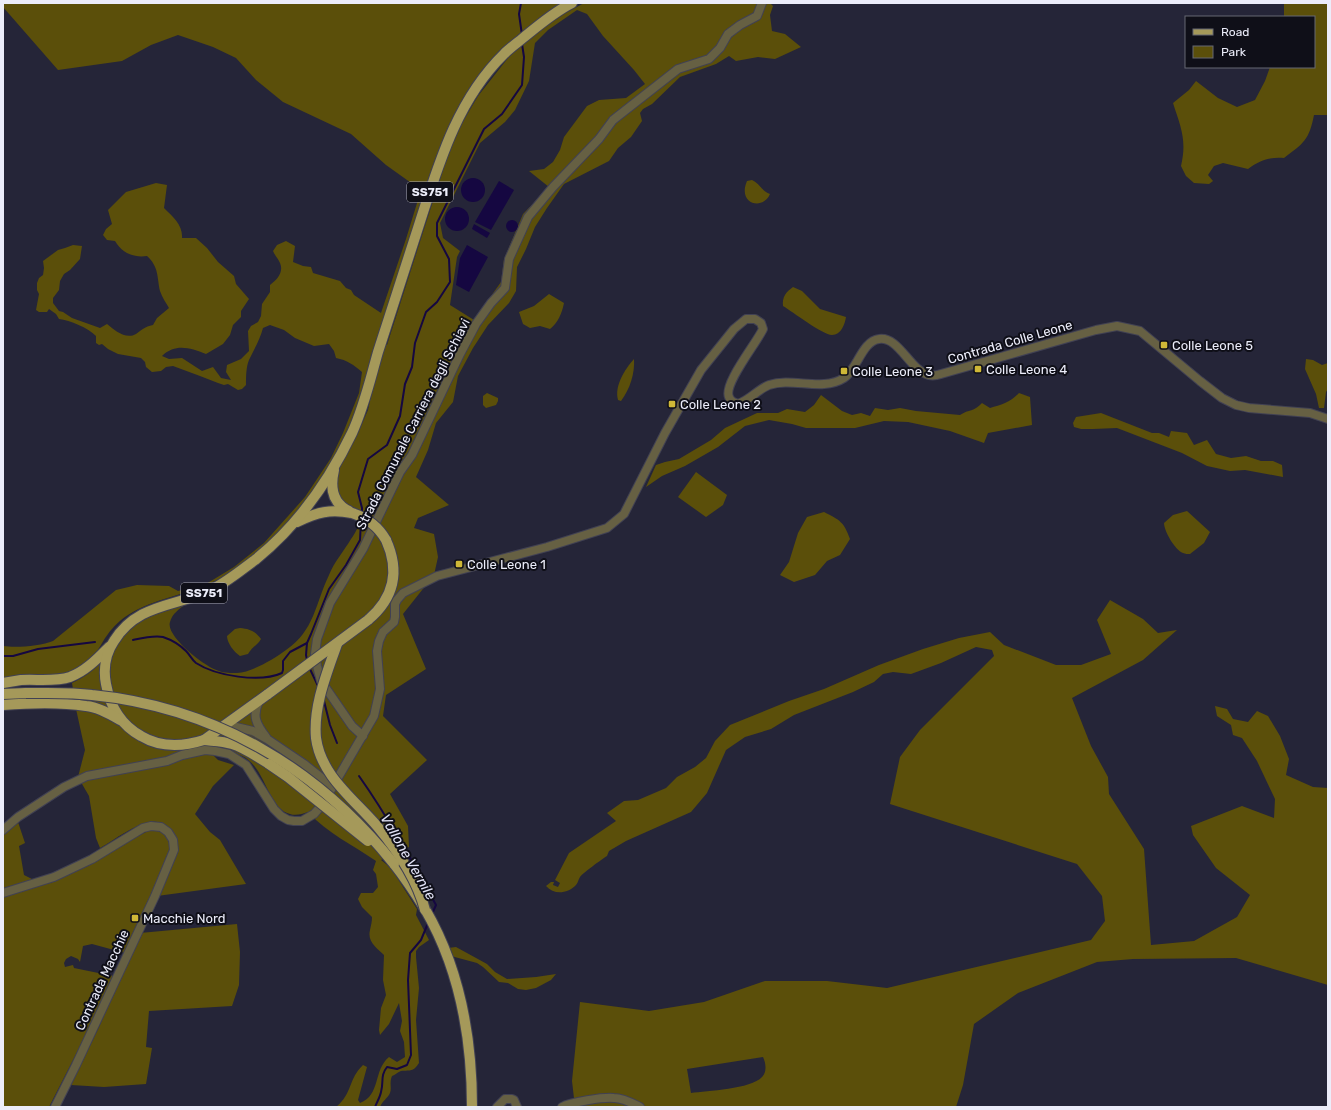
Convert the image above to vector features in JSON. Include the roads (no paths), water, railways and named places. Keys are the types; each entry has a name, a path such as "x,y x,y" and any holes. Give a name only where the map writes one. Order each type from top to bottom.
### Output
{"main road":[{"name":"SS751","path":"335,464 352,433 362,408 381,343 442,155 457,120 473,93 504,54 539,24 572,3"},
{"path":"3,705 20,704 87,706 112,715 143,738 167,745 180,746 192,744 204,740 225,726 368,620 384,604 389,594 394,572 393,561 386,540 372,523 341,507 332,490 335,464"},
{"path":"293,524 313,498 335,464"},
{"path":"293,524 317,512 339,510 352,513"},
{"name":"SS751","path":"109,647 118,633 137,616 159,607 195,597 212,590 235,575 258,557 293,524"},
{"path":"337,644 318,706 316,738 320,754 329,772 339,786 377,827 400,856 421,894 425,910"},
{"path":"3,683 21,680 53,680 70,677 81,672 109,647"},
{"path":"109,647 105,663 105,679 108,695 123,722"},
{"path":"3,694 85,694 125,699 164,708 220,727 267,752 306,777 357,820 394,864 425,910 445,952 456,980 463,1010 472,1078 472,1107"},
{"path":"204,740 233,744 257,756 288,777 333,812 394,864"}],"street":[{"name":"Strada Comunale Carriera degli Schiavi","path":"363,736 352,726 321,680 315,654 317,639 330,603 363,549 400,472 412,455 460,354 476,324 491,303 505,288 509,259 528,217 553,187 598,139 613,120 678,69 708,59 720,48 728,34 740,24 757,16 762,3"},
{"name":"Contrada Colle Leone","path":"3,830 18,817 64,787 87,776 167,761 182,755 205,750 229,754 246,765 274,809 281,816 288,820 302,820 314,814 322,805 374,716 380,689 377,651 379,641 383,632 394,622 395,604 403,592 437,576 547,547 607,528 624,514 665,433 701,370 734,329 746,319 755,319 761,323 763,329 732,378 728,388 728,397 732,402 738,404 745,402 760,390 770,385 783,383 826,384 845,378 870,342 879,338 888,340 897,347 918,370 929,376 941,374 1096,330 1117,326 1140,331 1222,398 1236,405 1249,408 1310,413 1328,419"},
{"path":"259,701 256,707 256,720 258,726 267,739"},
{"path":"225,726 236,726 253,731 304,764 333,787"},
{"name":"Contrada Macchie","path":"3,893 54,877 92,859 143,828 162,826 173,840 174,850 154,896 79,1059 55,1107"},
{"path":"562,1107 577,1103 614,1098 631,1102 640,1107"},
{"path":"498,1107 505,1099 514,1100 517,1107"}],"waterway":[{"path":"521,3 519,14 522,35"},
{"path":"362,512 358,492 368,459 387,445 400,416 405,384 412,367 415,343 426,312 437,302 450,282 449,259 437,236 437,223 484,129 502,114 522,85 524,57 522,44"},
{"path":"307,660 307,643 329,589 346,565 360,540 361,521"},
{"path":"133,640 159,636 163,637 178,645 186,651 196,663 205,668 226,675 250,678 273,676 282,673 283,661 290,652 307,643"},
{"path":"3,656 13,656 38,649 95,642"},
{"name":"Vallone Vernile","path":"309,667 319,688"},
{"name":"Vallone Vernile","path":"323,697 330,725 337,743"},
{"name":"Vallone Vernile","path":"359,776 390,823 436,905 432,914"},
{"name":"Vallone Vernile","path":"375,1107 381,1094 382,1079 387,1067 397,1069 407,1065 411,1055 408,980 410,953 421,940 428,923"}],"place":[{"name":"Colle Leone 5","path":"1164,345"},
{"name":"Colle Leone 4","path":"978,369"},
{"name":"Colle Leone 3","path":"844,371"},
{"name":"Colle Leone 2","path":"672,404"},
{"name":"Colle Leone 1","path":"459,564"},
{"name":"Macchie Nord","path":"135,918"}]}
